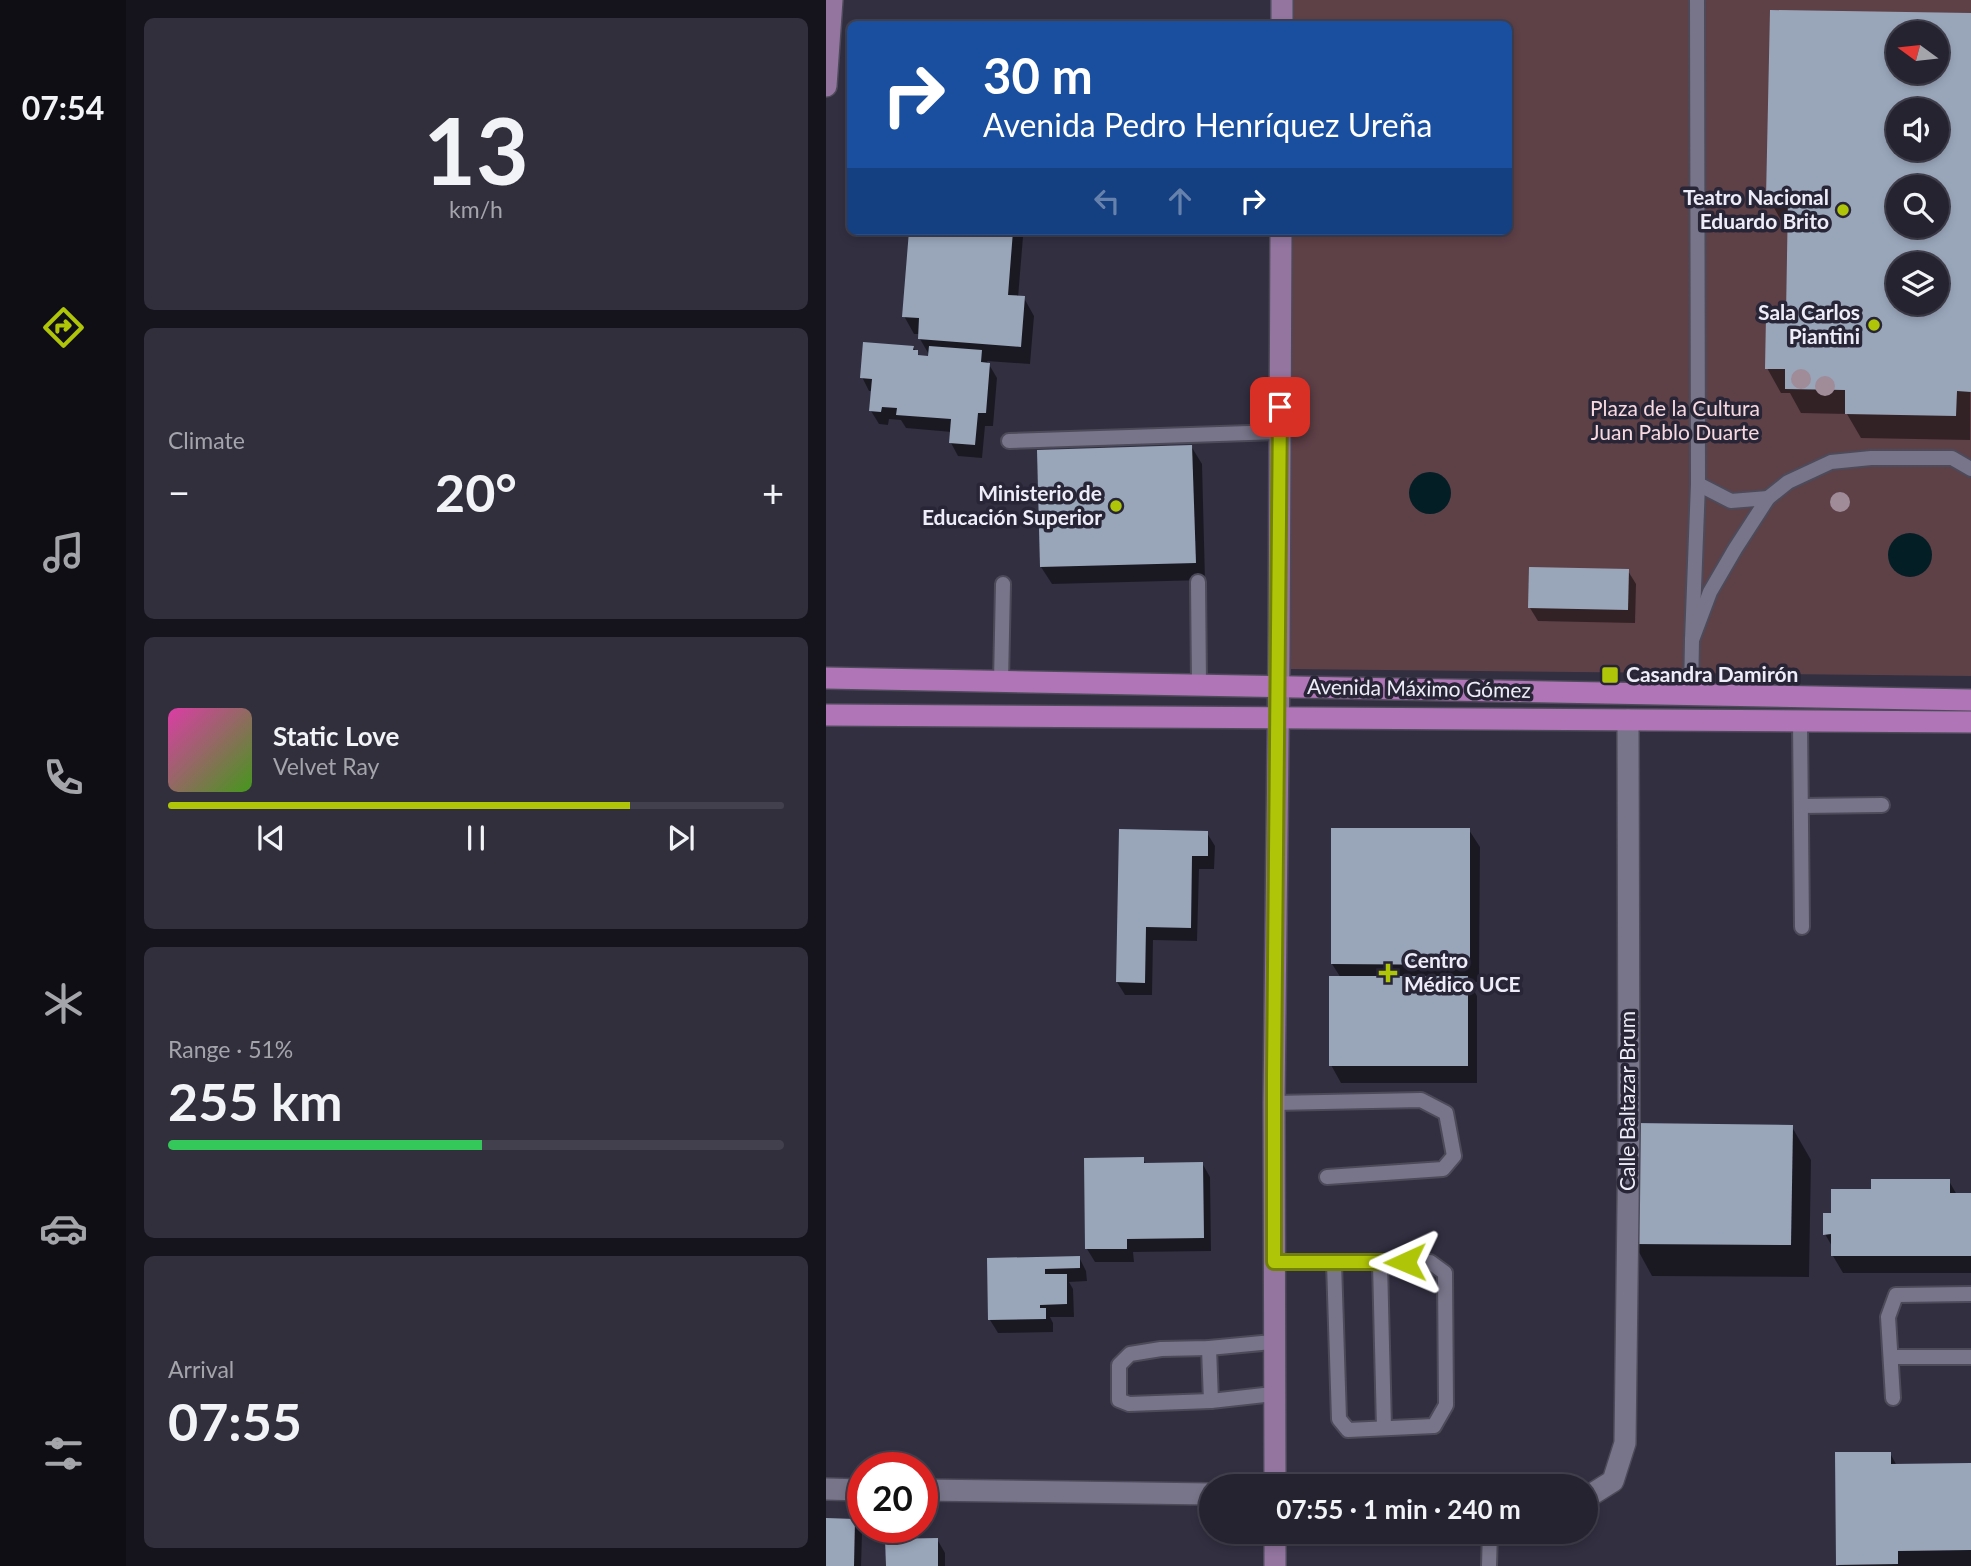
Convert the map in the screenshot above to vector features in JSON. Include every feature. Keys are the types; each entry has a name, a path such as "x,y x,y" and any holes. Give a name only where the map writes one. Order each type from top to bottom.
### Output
{"main road":[{"path":"826,86 832,0"},
{"path":"1282,0 1282,21"},
{"path":"1275,1474 1274,1103 1281,235"},
{"name":"Avenida Máximo Gómez","path":"826,678 1971,700"},
{"name":"Avenida Máximo Gómez","path":"826,715 1971,722"},
{"path":"1275,1544 1275,1566"}],"street":[{"name":"Calle Baltazar Brum","path":"1598,1490 1613,1481 1625,1443 1629,1127 1628,720"},
{"path":"826,1489 847,1490"},
{"path":"938,1490 1199,1494"}],"lane":[{"path":"1690,694 1698,484 1697,0"},
{"path":"1009,441 1280,432"},
{"path":"1692,640 1710,592 1735,549 1768,498 1788,482 1831,462 1871,458 1952,458 1971,469"},
{"path":"1698,484 1731,501 1768,498"},
{"path":"1198,582 1199,685"},
{"path":"1001,682 1003,584"},
{"path":"1800,721 1802,927"},
{"path":"1801,806 1882,805"},
{"path":"1274,1103 1421,1100 1446,1113 1454,1156 1443,1169 1327,1177"},
{"path":"1274,1262 1430,1262 1445,1273 1446,1405 1434,1426 1348,1430 1339,1419 1334,1263"},
{"path":"1380,1263 1384,1427"},
{"path":"1893,1398 1888,1317 1896,1296 1971,1294"},
{"path":"1273,1342 1161,1349 1130,1354 1119,1365 1119,1400 1129,1404 1211,1401 1273,1394"},
{"path":"1209,1348 1211,1401"},
{"path":"1891,1357 1971,1357"},
{"path":"1489,1566 1490,1544"}],"green space":[{"name":"Plaza de la Cultura Juan Pablo Duarte","path":"1291,0 1971,0 1971,676 1288,669 1290,235 1512,235 1512,21 1290,21"}],"water":[{"path":"1430,472 1445,478 1451,493 1445,508 1430,514 1415,508 1409,493 1415,478"},
{"path":"1910,533 1919,534 1926,539 1931,546 1931,564 1926,571 1919,576 1910,577 1901,576 1894,571 1889,564 1888,555 1889,546 1894,539 1901,534"}],"building":[{"name":"Teatro Nacional Eduardo Brito","path":"1770,10 1971,13 1971,392 1957,391 1956,416 1845,414 1845,390 1785,389 1785,369 1765,369 1766,315 1786,315 1788,198 1766,198"},
{"path":"909,235 1013,235 1008,295 1025,296 1021,347 918,339 919,318 902,317"},
{"path":"863,342 914,346 913,350 918,350 918,355 928,356 929,346 982,350 981,362 990,363 986,413 978,413 975,445 949,443 951,419 896,415 897,408 882,407 881,412 869,411 872,379 860,378"},
{"name":"Ministerio de Educación Superior","path":"1192,445 1196,563 1040,567 1037,450"},
{"name":"Casandra Damirón","path":"1529,567 1629,569 1628,610 1528,608"},
{"path":"1331,828 1470,828 1470,965 1331,964"},
{"path":"1119,829 1208,831 1208,856 1192,856 1191,928 1146,927 1145,983 1116,982"},
{"path":"1329,976 1468,976 1468,1066 1329,1066"},
{"path":"1634,1123 1793,1125 1791,1245 1632,1244"},
{"path":"1144,1157 1144,1163 1203,1162 1204,1238 1127,1239 1127,1249 1085,1249 1084,1158"},
{"path":"1871,1179 1950,1179 1950,1193 1971,1193 1971,1256 1831,1256 1831,1234 1823,1235 1823,1213 1831,1213 1831,1189 1871,1189"},
{"path":"1080,1256 1080,1268 1045,1269 1045,1274 1067,1274 1067,1304 1040,1305 1040,1308 1046,1308 1046,1319 988,1320 987,1258"},
{"path":"1835,1452 1891,1452 1891,1464 1971,1463 1971,1550 1898,1551 1898,1564 1836,1565"},
{"path":"826,1518 847,1519 847,1543 854,1543 854,1566 826,1566"},
{"path":"885,1543 938,1543 938,1566 886,1566"}],"place":[{"name":"Teatro Nacional Eduardo Brito","path":"1843,210"},
{"name":"Sala Carlos Piantini","path":"1874,325"},
{"name":"Ministerio de Educación Superior","path":"1116,506"},
{"name":"Casandra Damirón","path":"1610,675"},
{"name":"Centro Médico UCE","path":"1388,973"}],"route":[{"path":"1280,407 1274,1262 1405,1262"}]}
